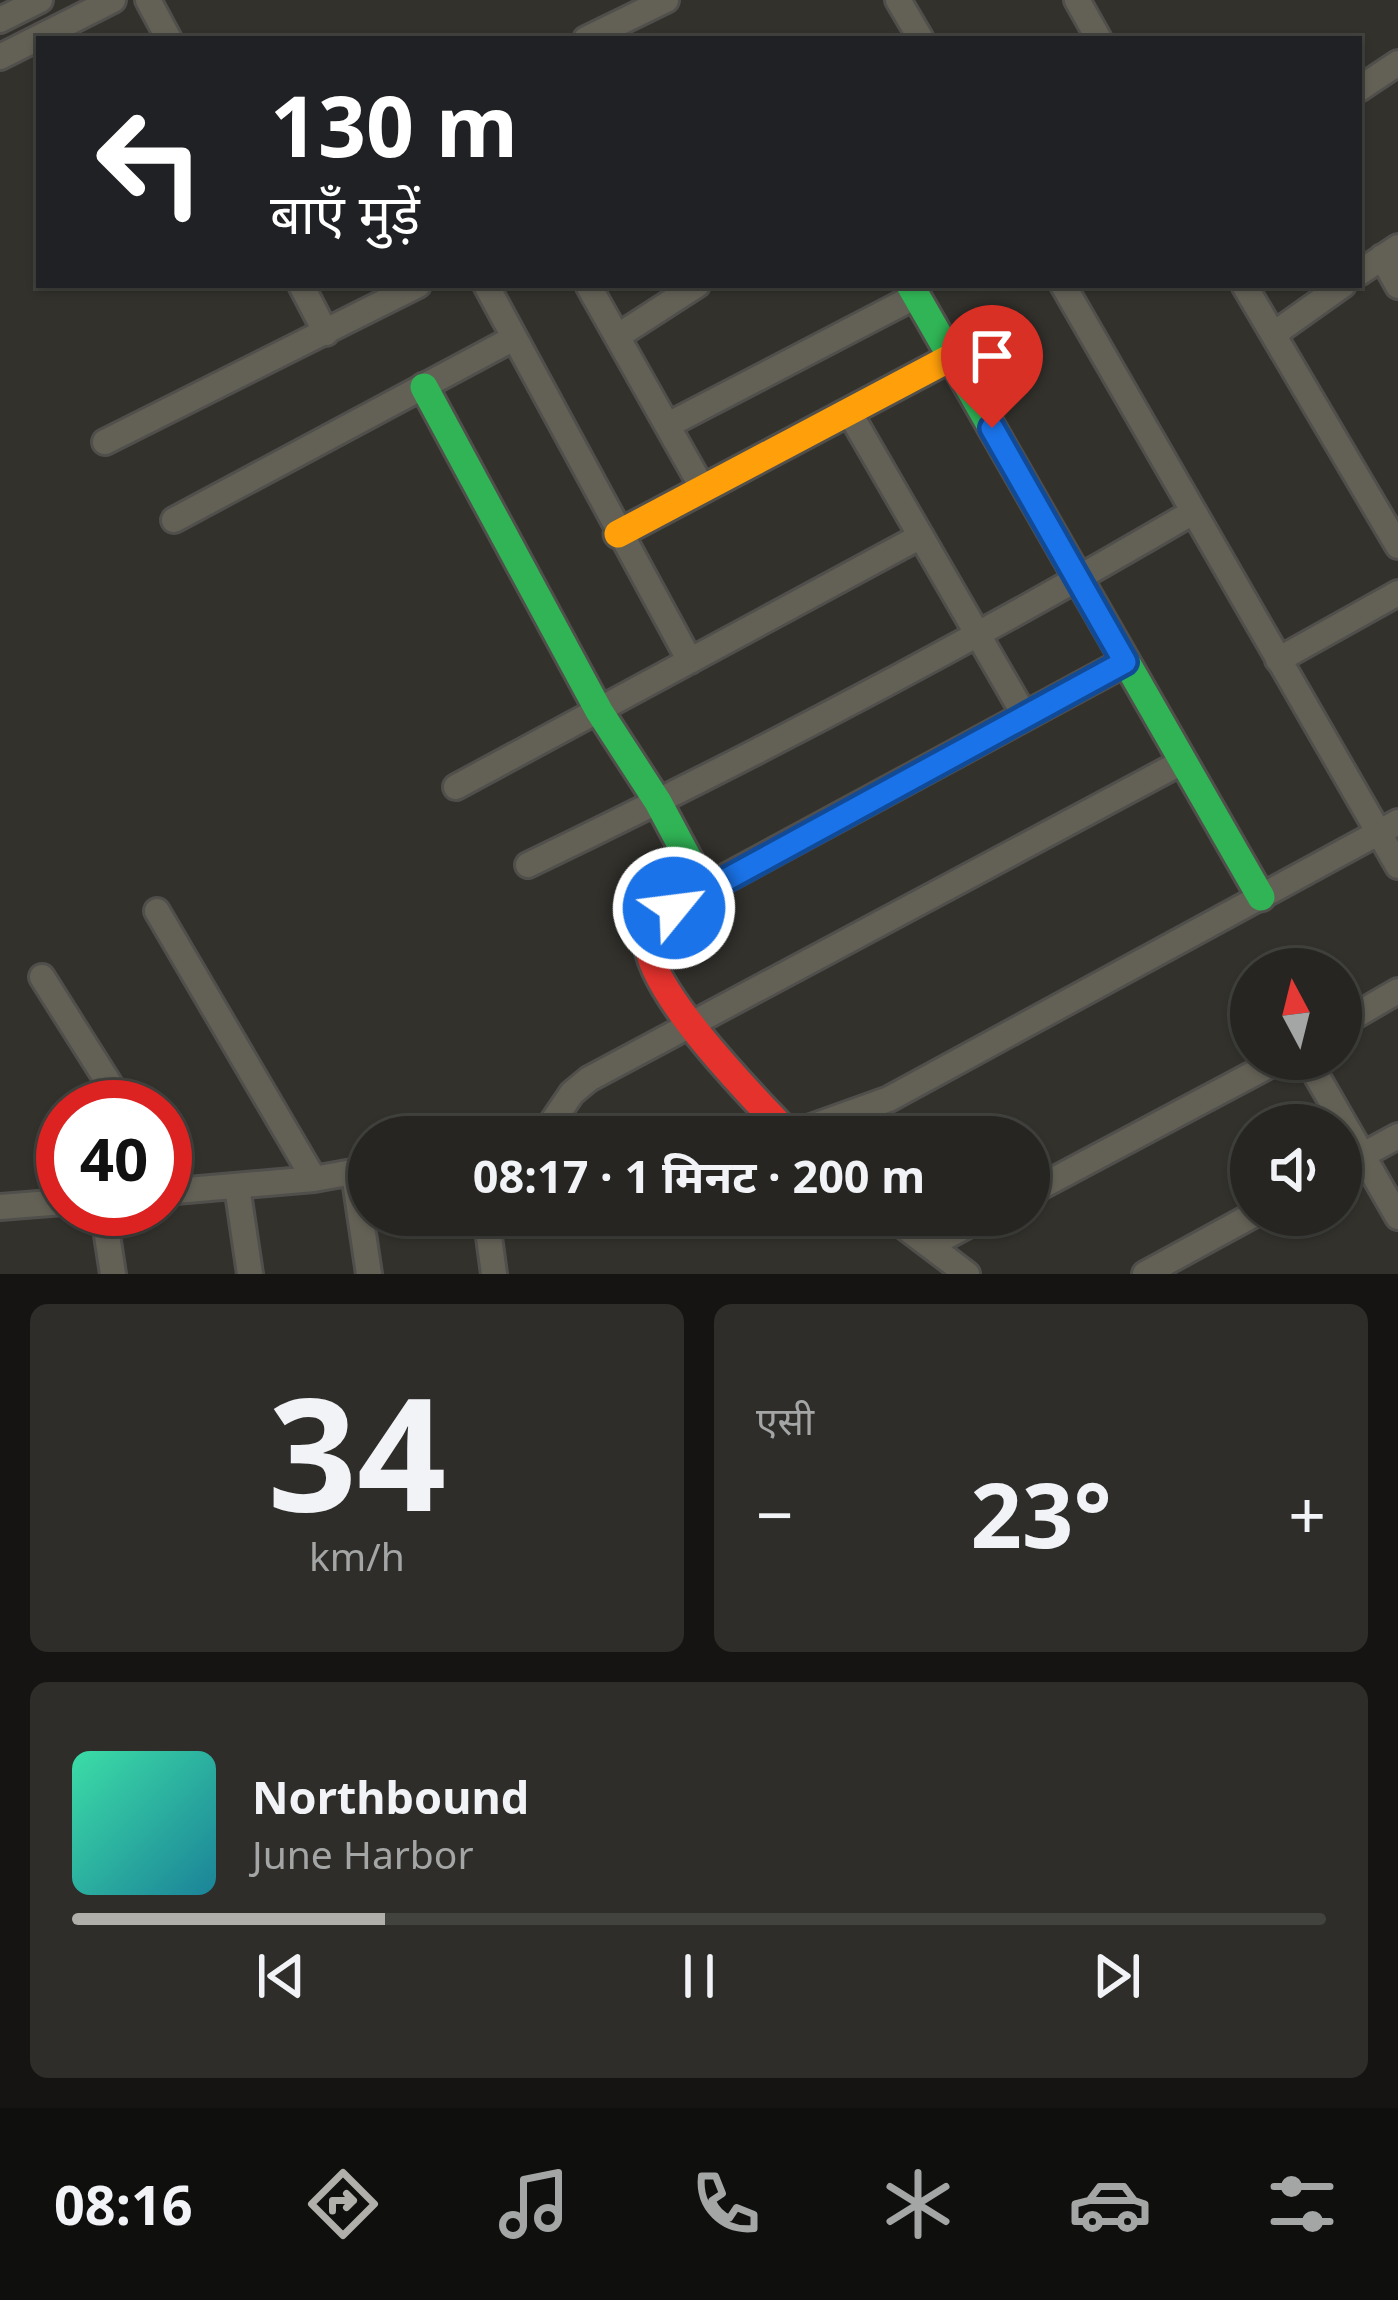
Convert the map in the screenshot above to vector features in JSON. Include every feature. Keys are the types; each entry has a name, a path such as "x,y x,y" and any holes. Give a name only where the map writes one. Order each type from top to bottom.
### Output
{"street":[{"path":"0,20 40,0"},
{"path":"42,36 113,0"},
{"path":"148,0 167,36"},
{"path":"592,36 666,0"},
{"path":"898,0 917,33"},
{"path":"1077,0 1097,36"},
{"path":"0,57 36,39"},
{"path":"1362,86 1398,63"},
{"path":"1362,271 1390,252 1398,286"},
{"path":"303,288 326,333"},
{"path":"105,442 412,288"},
{"path":"488,288 690,662"},
{"path":"590,288 703,489"},
{"path":"618,336 692,288"},
{"path":"1066,288 1278,660 1388,828 1398,866"},
{"path":"1246,288 1398,546"},
{"path":"1274,334 1339,288"},
{"path":"668,425 913,291 1261,897"},
{"path":"174,520 514,338"},
{"path":"618,534 950,358"},
{"path":"424,386 599,711 658,802 705,890"},
{"path":"848,412 1025,716"},
{"path":"528,865 976,635 1193,512"},
{"path":"456,788 921,536"},
{"path":"1278,660 1398,592"},
{"path":"769,1116 688,1024 645,955 644,939 652,923 1125,662"},
{"path":"556,1116 589,1079 1182,762"},
{"path":"844,1116 889,1099 1388,828"},
{"path":"157,911 314,1179"},
{"path":"42,977 107,1080"},
{"path":"1362,1012 1398,991"},
{"path":"1050,1181 1241,1080"},
{"path":"1362,1156 1398,1136"},
{"path":"192,1185 237,1186 348,1173"},
{"path":"1362,1173 1398,1216"},
{"path":"237,1186 250,1274"},
{"path":"0,1207 36,1204"},
{"path":"1145,1274 1230,1228"},
{"path":"107,1236 113,1274"},
{"path":"366,1236 369,1274"},
{"path":"489,1236 494,1274"},
{"path":"920,1236 967,1274"},
{"path":"932,1244 947,1236"}],"traffic: fast":[{"path":"912,288 1261,897"},
{"path":"424,387 599,711 658,802 705,890"}],"traffic: slow":[{"path":"618,534 950,358"}],"traffic: jam":[{"path":"771,1116 677,1005 649,948 650,927 680,903 1125,662"}],"route":[{"path":"674,908 1125,662 992,428"}]}
